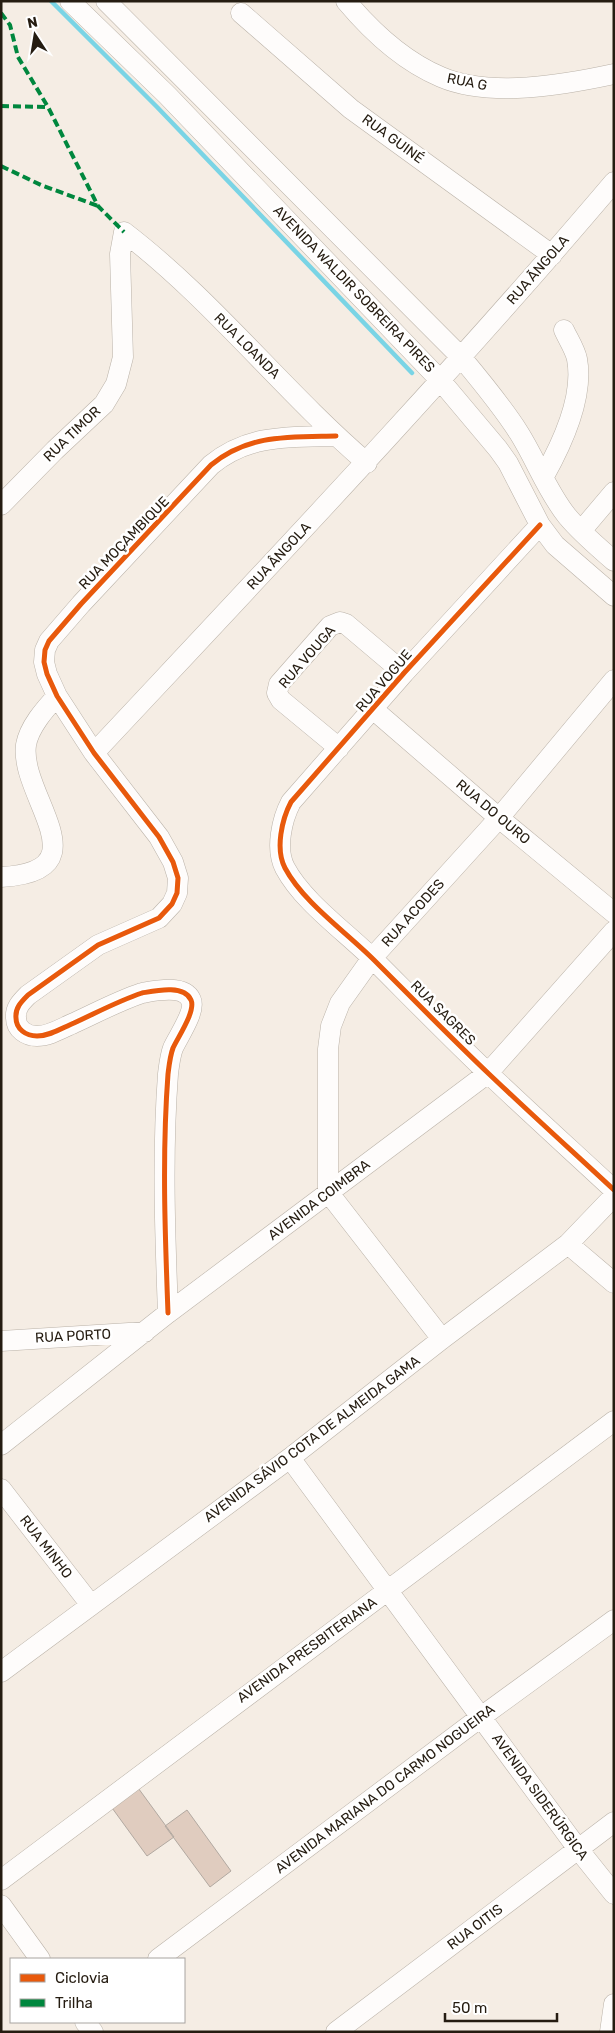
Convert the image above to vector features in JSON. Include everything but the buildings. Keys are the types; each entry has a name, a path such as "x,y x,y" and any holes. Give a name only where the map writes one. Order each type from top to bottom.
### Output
{"street":[{"name":"AVENIDA WALDIR SOBREIRA PIRES","path":"70,1 168,95 440,380 508,463 540,525 555,545 614,596"},
{"name":"AVENIDA WALDIR SOBREIRA PIRES","path":"106,1 461,357 494,397 519,433 555,499 581,531 614,562"},
{"name":"RUA G","path":"346,1 368,27 414,63 442,78 481,87 520,88 573,82 614,74"},
{"name":"RUA GUINÉ","path":"241,13 351,109 552,255"},
{"name":"RUA ÃNGOLA","path":"461,357 614,182"},
{"name":"RUA LOANDA","path":"124,232 183,281 336,436 367,463"},
{"name":"RUA TIMOR","path":"1,505 104,404 116,384 123,357 120,254 124,232"},
{"path":"544,476 562,439 574,403 578,379 576,358 564,330"},
{"name":"RUA ÂNGOLA","path":"94,753 367,463 461,357"},
{"name":"RUA MOÇAMBIQUE","path":"168,1313 164,1198 168,1074 172,1050 191,1009 188,995 174,990 142,993 53,1033 36,1036 24,1033 18,1028 16,1019 16,1010 28,995 104,942 159,918 172,904 177,893 178,878 173,862 159,837 94,753 56,696 44,662 45,650 49,640 211,465 225,453 267,438 336,436"},
{"path":"581,531 614,492"},
{"name":"RUA VOGUE","path":"281,838 286,811 291,802 374,710 404,673 540,525"},
{"name":"RUA VOUGA","path":"339,748 278,696 278,686 286,676 330,626 340,622 346,624 404,673"},
{"name":"RUA ACODES","path":"328,1192 328,1049 331,1026 340,1003 372,958 499,818 614,680"},
{"path":"1,877 36,870 46,863 53,853 52,831 32,786 26,757 26,743 46,708 56,696"},
{"name":"RUA DO OURO","path":"374,710 499,818 614,912"},
{"name":"RUA SAGRES","path":"281,838 284,865 303,893 372,958 488,1073 614,1190"},
{"name":"AVENIDA COIMBRA","path":"1,1445 168,1313 488,1073 614,930"},
{"path":"328,1192 442,1339"},
{"name":"AVENIDA SÁVIO COTA DE ALMEIDA GAMA","path":"1,1672 290,1458 442,1339 568,1244 614,1196"},
{"path":"568,1244 614,1283"},
{"name":"RUA PORTO","path":"1,1341 145,1332"},
{"name":"AVENIDA PRESBITERIANA","path":"1,1880 614,1422"},
{"name":"AVENIDA SIDERÚRGICA","path":"290,1458 578,1849 614,1894"},
{"name":"RUA MINHO","path":"1,1489 91,1606"},
{"name":"AVENIDA MARIANA DO CARMO NOGUEIRA","path":"159,1958 481,1717 614,1620"},
{"name":"RUA OITIS","path":"336,2032 614,1822"},
{"path":"1,1905 39,1958"},
{"path":"610,2032 614,2004"}],"waterway":[{"path":"51,1 157,107 412,373"}],"marked path":[{"path":"1,13 10,25 18,57 48,107 98,206 124,232"},
{"path":"1,106 48,107"},
{"path":"1,166 41,185 98,206"}],"cycle path":[{"path":"168,1313 165,1224 168,1074 173,1048 191,1011 191,1000 187,995 176,990 142,993 42,1036 33,1036 26,1033 20,1029 16,1022 18,1008 28,995 98,945 159,918 172,904 177,893 178,878 173,862 159,837 94,753 57,696 47,674 44,662 45,650 49,641 81,604 211,465 225,455 255,442 286,437 336,436"},
{"path":"540,525 404,673 291,802 281,834 280,852 285,868 293,881 314,905 363,949 489,1074 614,1190"}]}
